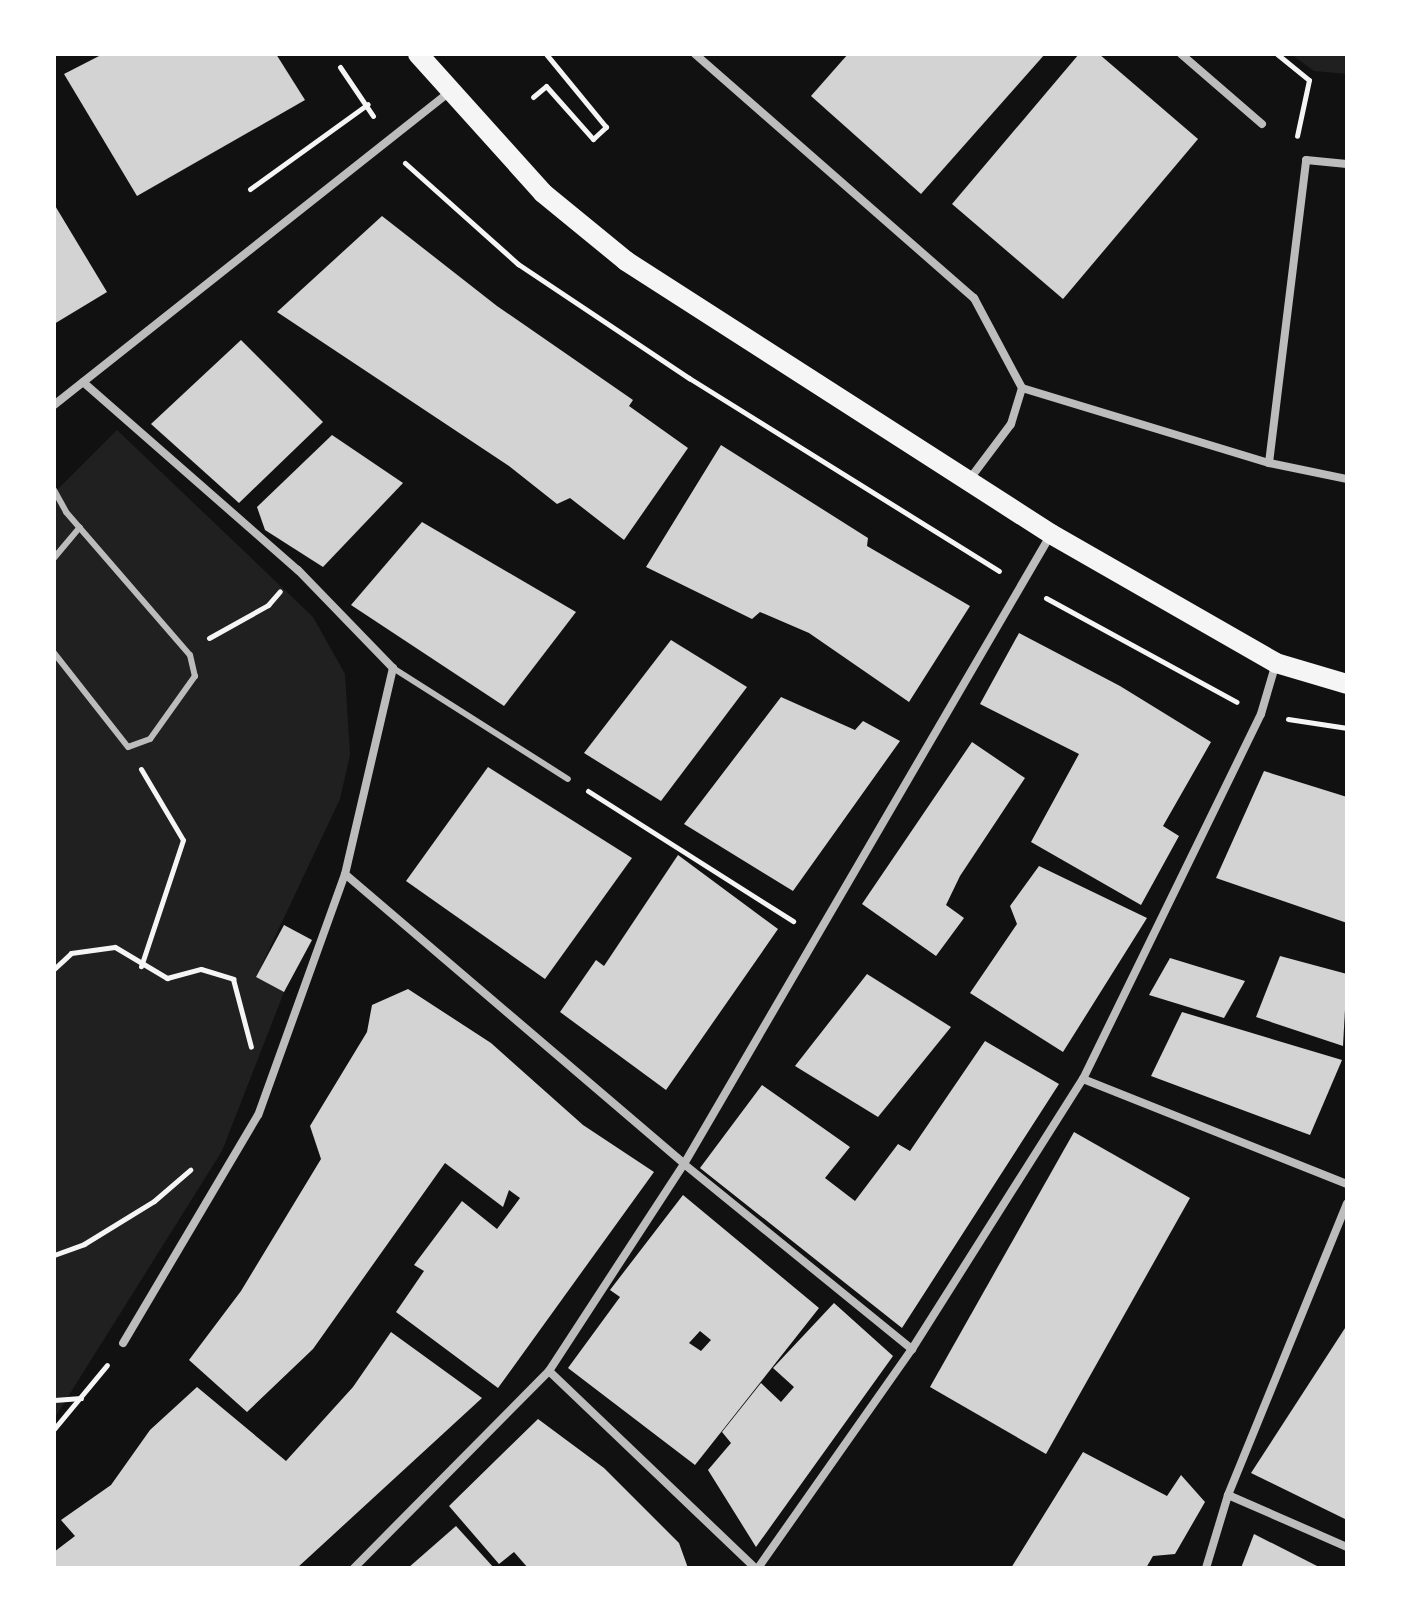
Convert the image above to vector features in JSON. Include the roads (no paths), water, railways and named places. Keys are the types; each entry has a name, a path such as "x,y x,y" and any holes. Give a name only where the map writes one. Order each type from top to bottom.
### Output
{"main road":[{"path":"418,54 448,93 543,193 626,261 1051,534 1276,663 1345,683"}],"street":[{"path":"695,54 974,298 1022,388 1269,463 1347,479"},
{"path":"1181,54 1262,124"},
{"path":"54,405 386,146 448,93"},
{"path":"1269,463 1306,160 1347,164"},
{"path":"83,382 298,570 393,668 345,874 258,1115 123,1343"},
{"path":"968,481 1011,424 1022,388"},
{"path":"354,1568 549,1371 684,1164 1051,534"},
{"path":"549,1371 756,1568 912,1349 1083,1079 1261,714 1276,663"},
{"path":"345,874 684,1164 912,1349"},
{"path":"1083,1079 1347,1184"},
{"path":"1206,1568 1228,1495 1347,1203"},
{"path":"1228,1495 1347,1547"}],"lane":[{"path":"54,490 80,527 190,655 195,676 150,739 128,747 54,653"},
{"path":"54,558 80,527"},
{"path":"393,668 568,779"}]}
